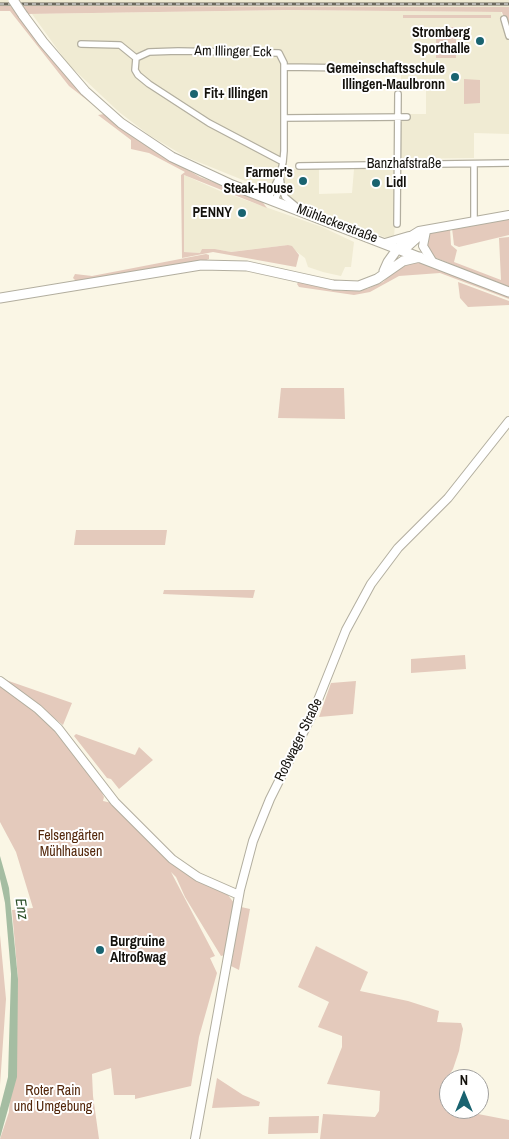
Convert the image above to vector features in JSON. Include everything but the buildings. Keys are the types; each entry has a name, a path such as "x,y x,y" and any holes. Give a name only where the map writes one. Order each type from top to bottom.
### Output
{"main road":[{"name":"Mühlackerstraße","path":"13,0 43,42 85,91 138,136 172,157 218,179 509,292"},
{"path":"383,242 388,267"},
{"path":"0,298 191,266 247,266 333,285 351,287 371,282 388,267 401,249"},
{"path":"388,267 411,258 420,257"}],"street":[{"path":"504,19 509,36"},
{"path":"80,44 116,44 124,48 136,58 135,70 149,84 209,123 283,162"},
{"name":"Am Illinger Eck","path":"136,58 149,52 275,52 281,55 284,67 284,118 283,162 280,175"},
{"path":"284,67 352,68 361,70"},
{"path":"397,224 398,94"},
{"path":"284,118 407,117"},
{"path":"474,164 474,222"},
{"name":"Banzhafstraße","path":"299,166 509,164"},
{"path":"272,200 280,175"},
{"path":"280,175 284,197 303,211"},
{"path":"272,200 281,184"},
{"path":"383,242 411,236 426,230 509,215"},
{"path":"401,249 426,230"},
{"path":"426,230 423,246 432,261"},
{"path":"401,249 411,236"},
{"name":"Roßwager Straße","path":"195,1139 240,892 261,820 312,715 339,646 362,598 386,561 448,498 509,421"},
{"path":"0,681 38,709 58,728 115,802 166,853 191,873 218,886 240,892"}],"shaded area":[{"path":"0,0 509,0 509,7 0,6"},
{"path":"288,10 501,12 509,40 509,134 474,133 474,158 400,159 401,114 426,114 426,88 401,88 401,66 364,66 361,70 287,67 287,169 319,169 319,194 352,193 354,169 395,169 394,238 389,239 186,157 149,135 119,112 68,64 32,14"},
{"path":"184,175 220,191 322,227 354,242 351,267 345,267 341,276 308,267 305,258 288,245 230,252 202,249 200,253 184,252"},
{"path":"0,856 9,888 18,979 17,1077 0,1138 0,1108 8,1077 11,974 5,903 0,879"}],"green space":[{"path":"0,6 12,6 65,74 101,111 69,86 10,11 0,11"},
{"path":"23,6 509,7 509,34 502,12 288,10 27,14"},
{"path":"403,15 491,15 491,18 403,18"},
{"path":"436,27 456,27 456,58 436,58"},
{"path":"464,79 480,80 480,103 464,104"},
{"path":"104,114 171,160 200,177 261,200 267,208 184,175 184,252 200,253 202,249 215,249 231,252 288,245 292,246 299,255 296,267 213,252 182,258 181,175 185,172 149,153 131,149 131,140 98,115"},
{"path":"509,219 509,235 459,247 454,245 452,228"},
{"path":"450,229 451,245 457,250 454,262 501,280 499,238 509,237 509,288 434,257 426,248 428,235 437,230"},
{"path":"206,254 209,255 209,259 204,261 77,282 73,278 75,274 92,276"},
{"path":"415,260 509,296 509,299 440,273 399,276 370,292 354,295 299,287 297,284 299,281 342,291 367,289 383,282 402,264"},
{"path":"458,282 509,301 509,305 468,307 460,298"},
{"path":"281,388 344,388 345,419 278,418"},
{"path":"76,530 167,530 165,545 74,545"},
{"path":"164,590 255,590 253,598 163,594"},
{"path":"465,655 466,669 411,673 411,659"},
{"path":"3,679 72,703 63,725"},
{"path":"356,681 353,714 319,717 331,683"},
{"path":"0,684 41,716 56,730 55,733 57,731 98,785 104,797 103,801 112,803 173,864 200,882 228,895 234,903 225,955 221,956 185,897 176,877 171,872 215,956 210,958 217,973 199,1037 191,1086 135,1099 135,1095 114,1095 111,1068 92,1074 99,1139 0,1139 9,1112 18,979 12,910 33,908 16,852 0,822"},
{"path":"76,734 135,755 139,747 153,760 119,789 111,779 107,778 74,736"},
{"path":"241,907 250,909 239,970 231,966"},
{"path":"0,935 6,999 0,1085"},
{"path":"316,946 368,972 360,991 408,1001 439,1011 437,1022 461,1023 463,1029 453,1069 439,1069 439,1119 489,1119 489,1116 509,1120 509,1139 320,1139 323,1114 375,1117 379,1111 380,1091 327,1084 342,1047 342,1036 318,1027 329,1002 298,987"},
{"path":"217,1078 243,1095 260,1102 259,1106 212,1108"},
{"path":"319,1116 318,1133 268,1134 269,1117"}],"railway":[{"path":"0,4 509,4"}],"place":[{"name":"Stromberg Sporthalle","path":"480,41"},
{"name":"Gemeinschaftsschule Illingen-Maulbronn","path":"455,77"},
{"name":"Fit+ Illingen","path":"194,94"},
{"name":"Farmer's Steak-House","path":"303,181"},
{"name":"Lidl","path":"376,183"},
{"name":"PENNY","path":"242,213"},
{"name":"Burgruine Altroßwag","path":"100,950"}],"park label":[{"name":"Felsengärten Mühlhausen","path":"71,844"},
{"name":"Roter Rain und Umgebung","path":"53,1100"}],"water label":[{"name":"Enz","path":"21,909"}]}
